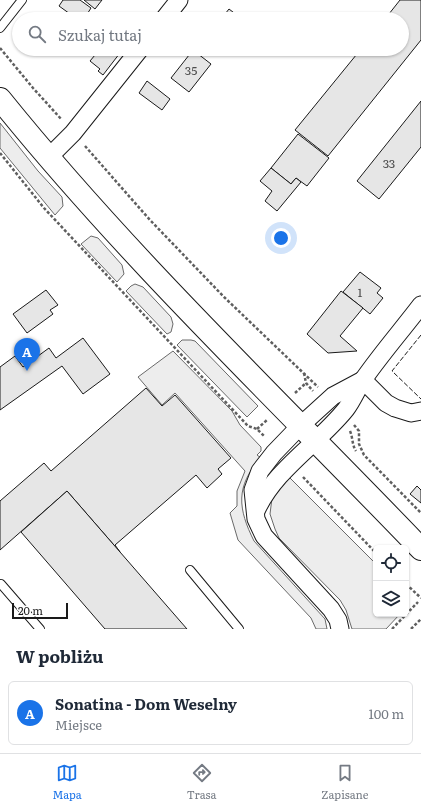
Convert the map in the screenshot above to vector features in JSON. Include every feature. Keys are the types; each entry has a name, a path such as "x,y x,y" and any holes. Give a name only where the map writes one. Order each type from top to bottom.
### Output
{"main road":[{"path":"0,99 82,196 142,262 421,549"}],"street":[{"path":"170,12 179,0"},
{"path":"49,157 74,133 134,56"},
{"path":"340,629 338,620 331,608 264,536 256,519 256,510 261,498 307,433 346,408 363,380 421,305"},
{"path":"363,380 386,403 395,408 411,414 421,411"}],"lane":[{"path":"13,12 22,0"},
{"path":"0,28 12,13"},
{"path":"190,570 239,629"},
{"path":"1,584 40,629"}],"path":[{"path":"0,48 33,88 150,220 218,292 303,372 322,392"},
{"path":"0,153 44,208 248,426 257,429"},
{"path":"303,372 306,383"},
{"path":"354,424 358,431 359,444 364,455 421,513"},
{"path":"302,476 373,550"},
{"path":"409,587 421,598"},
{"path":"392,629 418,602"},
{"path":"411,629 421,619"}],"shaded area":[{"path":"0,123 38,171 62,197 63,206 55,215 0,148"},
{"path":"91,236 98,238 122,265 124,274 117,282 81,244"},
{"path":"135,284 143,287 171,317 173,324 171,332 167,334 126,291"},
{"path":"182,340 195,341 258,406 247,417 177,345"},
{"path":"173,351 232,411 240,425 261,447 261,451 257,455 261,458 247,478 243,488 242,508 245,518 254,541 325,619 327,629 316,629 311,618 238,540 230,513 237,506 237,491 245,471 175,393 162,405 138,377"},
{"path":"288,476 373,561 373,617 397,617 386,629 352,629 346,610 340,600 279,538 270,514 272,498"}],"building":[{"path":"63,0 80,0 91,8 88,12 67,12 59,6"},
{"path":"84,0 102,0 95,9"},
{"path":"400,0 421,0 421,40 409,55 409,12 391,12"},
{"path":"94,56 118,56 103,75 98,71 100,69 90,61"},
{"path":"188,56 201,56 211,64 189,92 171,78"},
{"path":"355,56 408,56 328,156 295,130"},
{"path":"147,81 170,99 162,110 139,93"},
{"path":"421,101 421,147 379,199 357,181"},
{"path":"298,134 329,158 307,186 296,178 291,184 271,168"},
{"path":"271,168 291,184 296,178 301,182 277,211 265,201 272,191 260,181"},
{"path":"360,272 381,288 377,293 383,298 370,314 343,292"},
{"path":"46,290 58,305 50,310 53,314 27,333 13,314"},
{"path":"341,291 363,308 340,336 357,351 328,353 307,334"},
{"path":"83,338 110,374 83,394 62,366 0,410 0,367 15,356 23,367 49,348 56,358"},
{"path":"146,388 162,406 175,395 231,458 218,469 222,474 207,488 196,475 115,545 120,552 67,491 0,550 0,501 44,463 51,471"},
{"path":"417,486 421,490 421,503 410,494"},
{"path":"67,491 187,629 105,629 21,532"}],"fence":[{"path":"421,335 392,371 421,399"}],"place":[{"name":"Sonatina - Dom Weselny","path":"27,371"}]}
